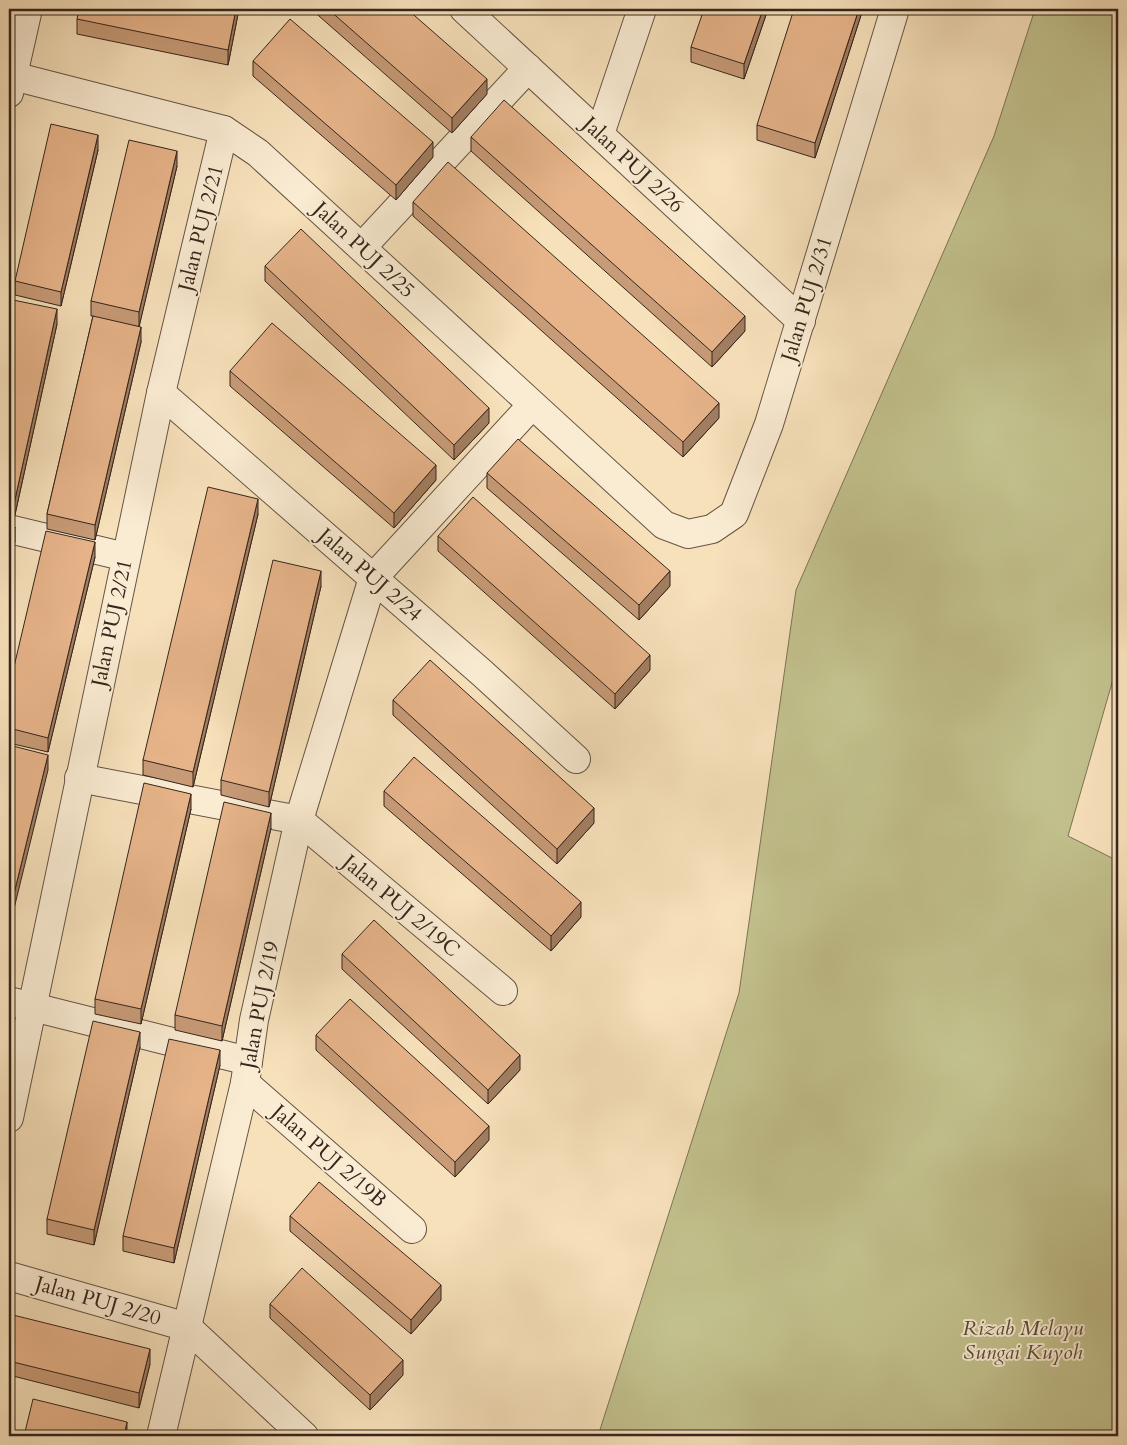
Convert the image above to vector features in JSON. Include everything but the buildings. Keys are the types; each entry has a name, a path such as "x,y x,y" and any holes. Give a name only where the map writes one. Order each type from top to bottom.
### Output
{"street":[{"path":"10,81 28,9"},
{"name":"Jalan PUJ 2/26","path":"464,9 801,321"},
{"path":"600,134 642,9"},
{"name":"Jalan PUJ 2/31","path":"664,526 688,534 712,529 734,514 769,424 895,9"},
{"path":"362,247 528,68"},
{"name":"Jalan PUJ 2/25","path":"10,81 224,130 258,153 664,526"},
{"name":"Jalan PUJ 2/21","path":"9,1118 21,1005 79,778 161,393 224,130"},
{"name":"Jalan PUJ 2/24","path":"161,393 576,759"},
{"path":"373,578 532,405"},
{"path":"9,530 126,557"},
{"name":"Jalan PUJ 2/19","path":"161,1436 247,1072 254,1020 299,820 373,578"},
{"path":"79,778 299,820"},
{"name":"Jalan PUJ 2/19C","path":"299,820 502,991"},
{"path":"21,1005 247,1072"},
{"name":"Jalan PUJ 2/19B","path":"247,1072 412,1230"},
{"name":"Jalan PUJ 2/20","path":"9,1276 186,1327"},
{"path":"186,1327 304,1436"}],"green space":[{"name":"Rizab Melayu Sungai Kuyoh","path":"1035,9 1118,9 1118,662 1068,836 1118,861 1118,1436 598,1436 739,993 796,590 994,136"}]}
